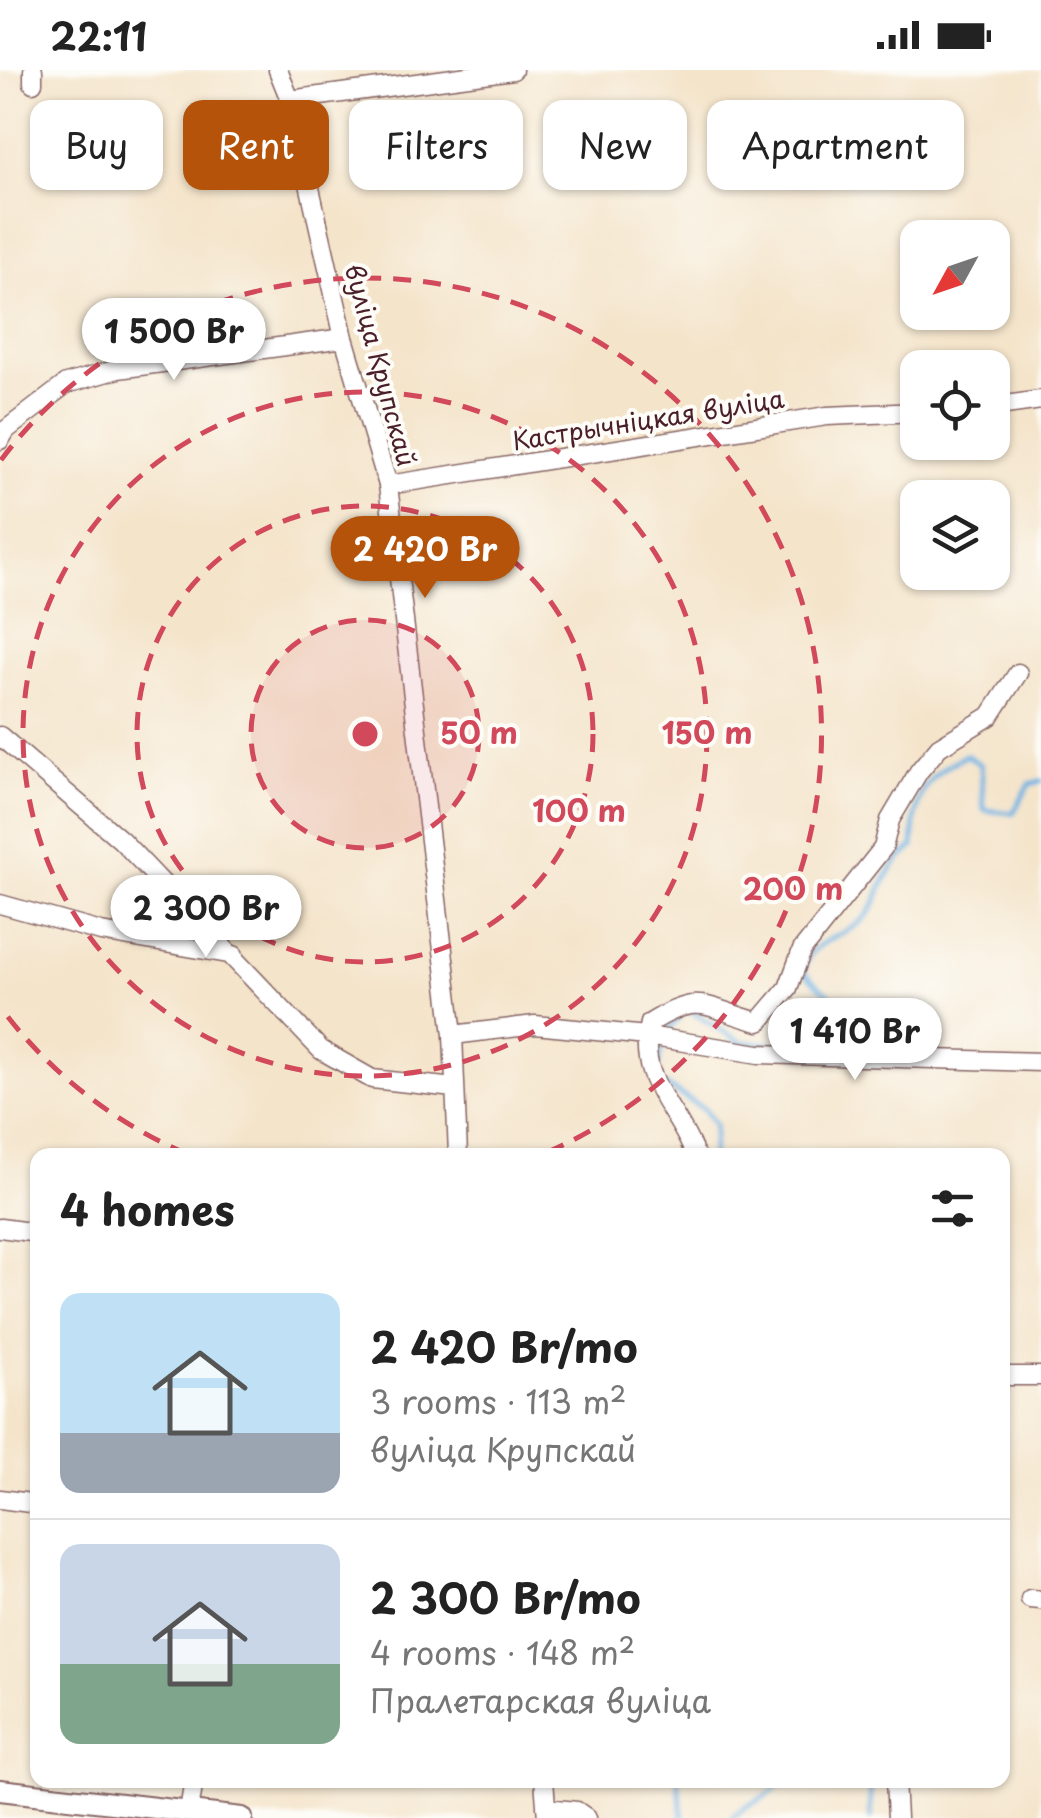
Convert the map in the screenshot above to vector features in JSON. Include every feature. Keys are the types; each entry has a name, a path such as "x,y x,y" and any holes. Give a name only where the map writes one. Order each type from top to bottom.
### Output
{"main road":[{"path":"0,1790 242,1818"}],"street":[{"name":"вуліца Крупскай","path":"278,70 290,100"},
{"path":"290,100 513,70"},
{"name":"вуліца Крупскай","path":"310,190 344,338 388,485 453,1036 458,1148"},
{"path":"0,440 66,384 195,355 344,338"},
{"path":"1010,404 1041,400"},
{"name":"Кастрычніцкая вуліца","path":"388,485 827,416 900,413"},
{"path":"692,1148 686,1132 648,1076 658,1039 650,1024 682,1003 702,1002 758,1022 770,1012 788,988 802,950 883,848 907,787 939,747 990,716 1018,673"},
{"path":"0,736 121,840 321,1050 372,1079 454,1088"},
{"path":"0,904 101,932 234,955"},
{"path":"453,1036 535,1025 842,1060 893,1056 950,1063 1041,1062"},
{"path":"0,1228 30,1233"},
{"path":"1010,1376 1041,1376"},
{"path":"0,1499 30,1503"},
{"path":"190,1811 193,1788"},
{"path":"545,1788 547,1813 577,1811 587,1818"},
{"path":"895,1788 897,1818"}],"waterway":[{"path":"692,1012 741,1042 815,1047 831,1041 838,1002 804,973 806,963 817,948 859,923 871,911 893,867 913,847 916,814 929,781 966,755 981,765 984,810 1013,813 1030,784 1041,781"},
{"path":"666,1034 681,1015"},
{"path":"658,1067 662,1044"},
{"path":"664,1085 704,1109 715,1125 713,1148"},
{"path":"679,1788 683,1818"},
{"path":"732,1818 776,1788"},
{"path":"870,1788 871,1818"}]}
